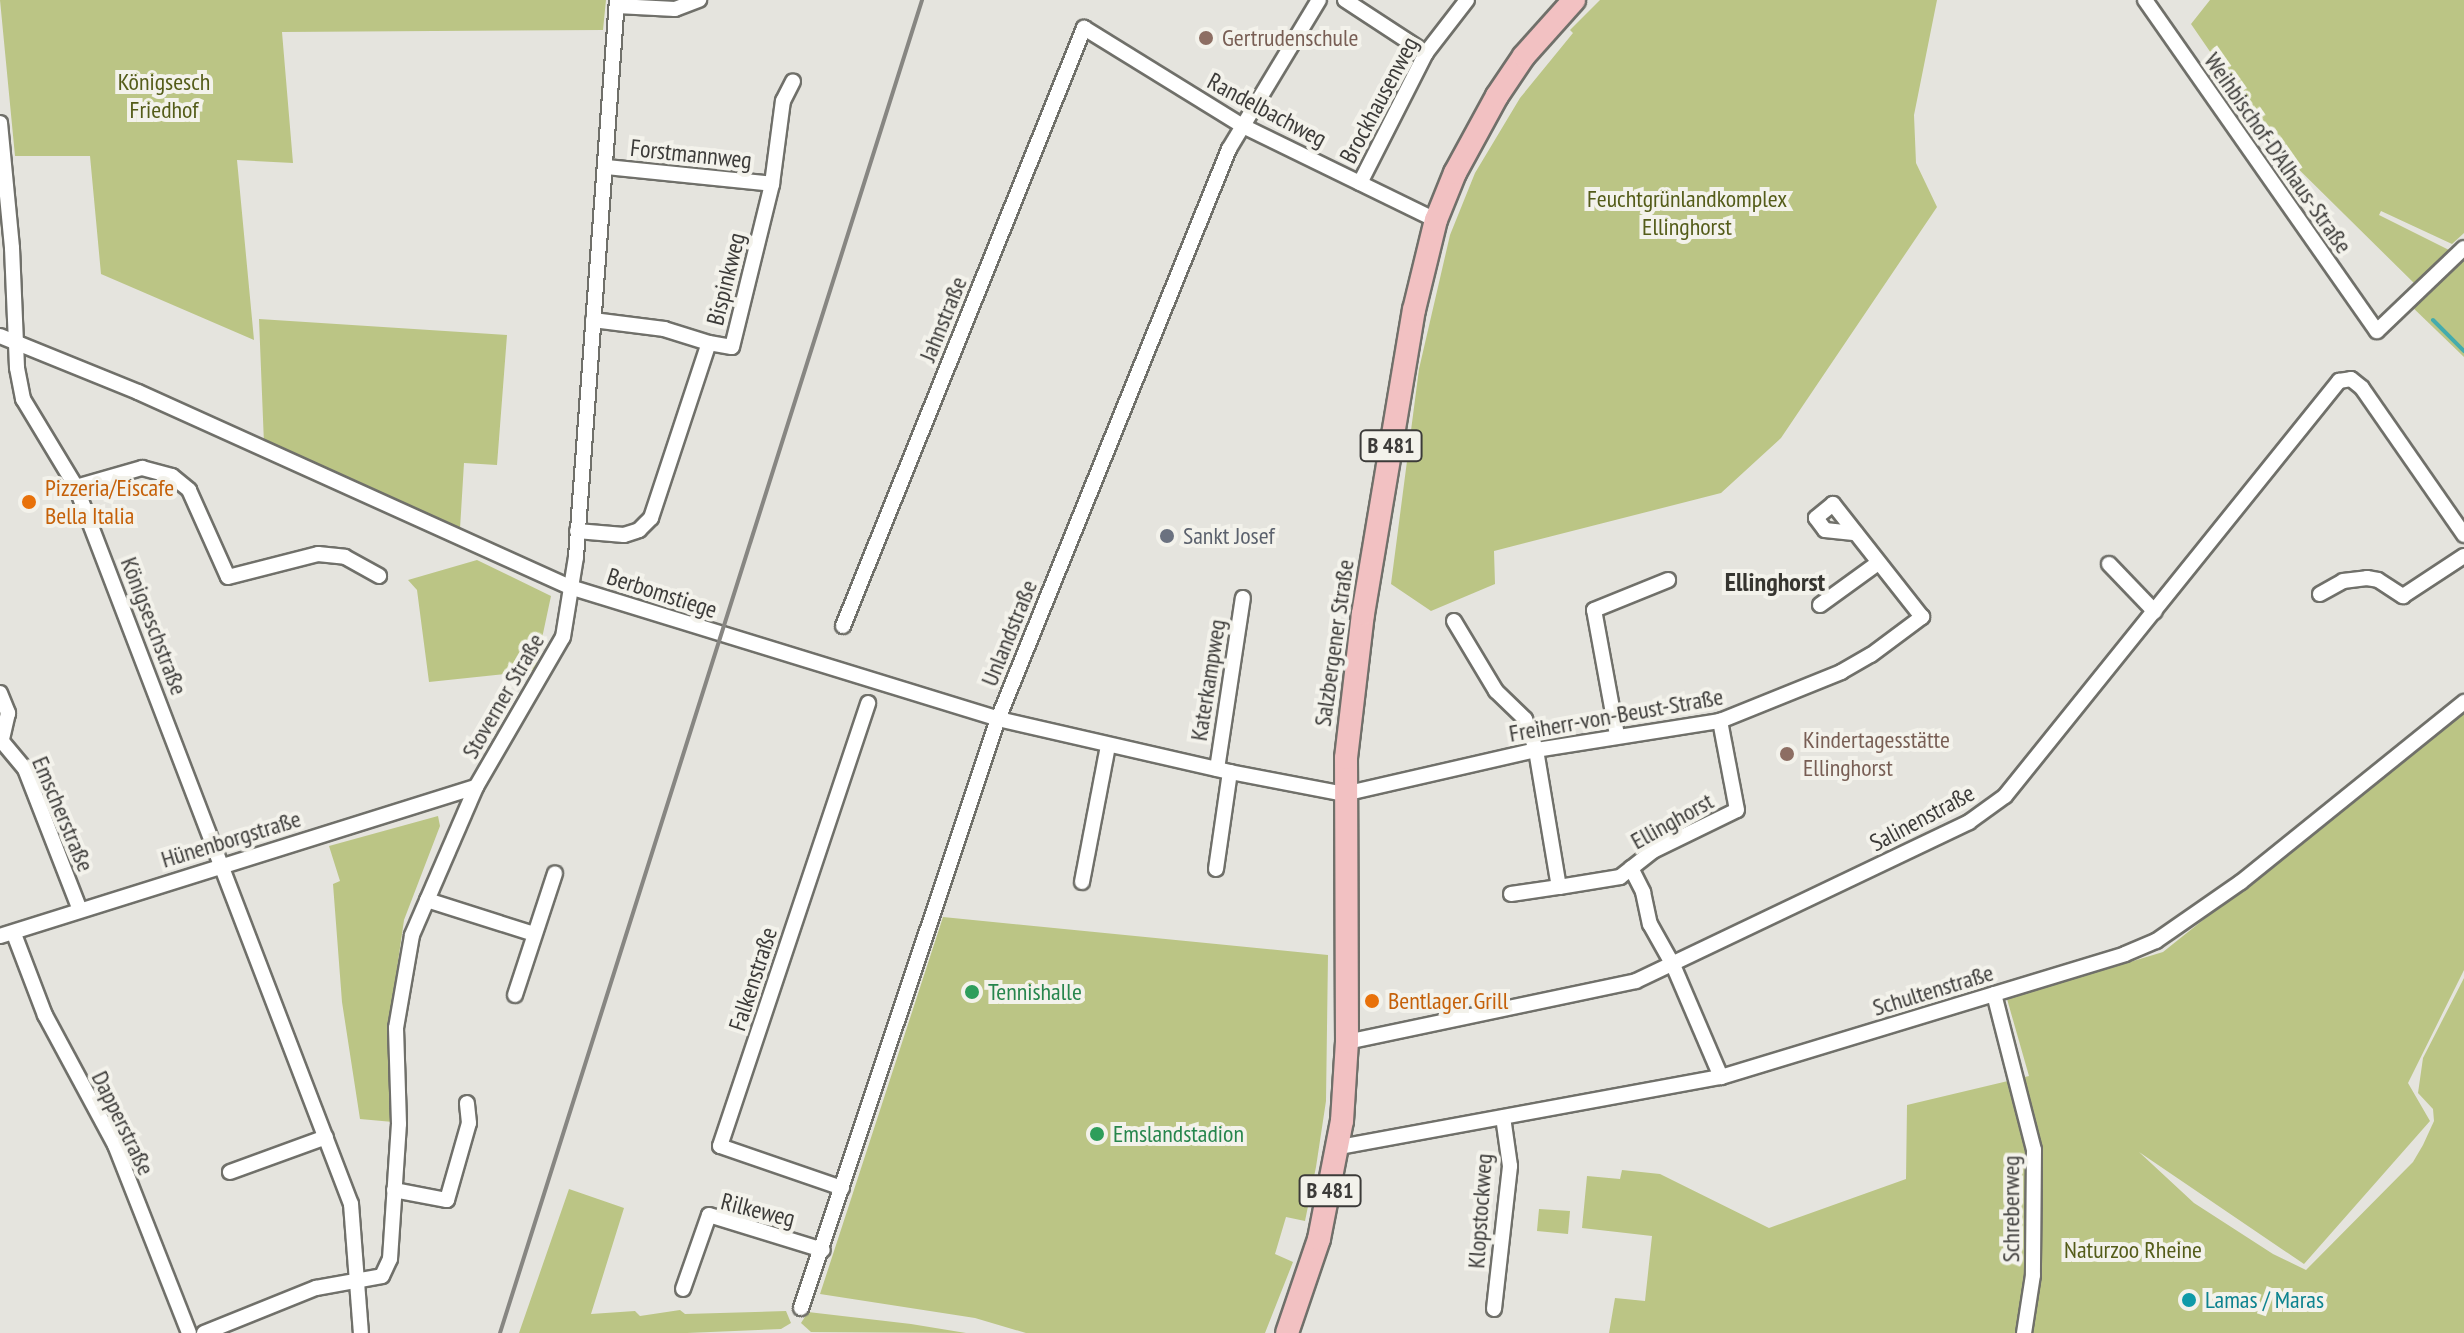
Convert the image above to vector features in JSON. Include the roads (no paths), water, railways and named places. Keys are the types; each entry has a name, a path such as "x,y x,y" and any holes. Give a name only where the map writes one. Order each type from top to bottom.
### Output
{"main road":[{"name":"Salzbergener Straße","path":"1287,1333 1319,1239 1339,1147 1347,1042 1344,794 1363,614 1414,310 1436,220 1455,173 1497,96 1524,56 1574,0"}],"street":[{"path":"617,3 675,9 699,0"},
{"name":"Unlandstraße","path":"801,1308 823,1250 998,719 1241,125 1319,0"},
{"path":"1345,0 1426,53"},
{"name":"Brockhausenweg","path":"1360,183 1426,53 1467,0"},
{"name":"Weihbischof-D'Alhaus-Straße","path":"2145,0 2377,331 2464,248"},
{"name":"Stoverner Straße","path":"357,1281 382,1276 390,1259 399,1124 396,1028 412,935 476,787 563,637 577,531 617,3"},
{"name":"Randelbachweg","path":"1084,28 1241,125 1436,220"},
{"name":"Jahnstraße","path":"843,626 1084,28"},
{"name":"Bispinkweg","path":"577,531 624,535 639,530 651,518 709,343 732,347 772,184 783,101 793,81"},
{"name":"Königseschstraße","path":"0,123 23,399 76,487 351,1204 361,1333"},
{"name":"Forstmannweg","path":"606,167 772,184"},
{"path":"593,320 664,329 709,343"},
{"name":"Berbomstiege","path":"0,336 152,398 570,587 998,719 1223,771 1344,794"},
{"name":"Salinenstraße","path":"1347,1042 1636,981 1969,822 2005,796 2155,612 2331,387 2347,379 2362,388 2464,535"},
{"path":"76,487 142,468 172,476 189,490 228,577 318,554 345,557 379,576"},
{"path":"1820,605 1878,563 1856,533"},
{"path":"2320,594 2343,581 2367,578 2378,580 2403,596 2464,556"},
{"name":"Freiherr-von-Beust-Straße","path":"1344,794 1536,750 1720,721 1841,672 1871,655 1922,617 1878,563"},
{"path":"2109,564 2155,612"},
{"path":"1617,735 1594,610 1668,580"},
{"name":"Katerkampweg","path":"1216,869 1223,771 1243,598"},
{"path":"1454,621 1496,691 1525,719 1536,750 1559,887"},
{"path":"0,693 8,713 1,739"},
{"name":"Schultenstraße","path":"1339,1147 1721,1077 2156,941 2241,882 2464,702"},
{"name":"Falkenstraße","path":"842,1188 720,1146 868,703"},
{"name":"Ellinghorst","path":"1511,894 1620,877 1653,851 1737,810 1720,721"},
{"name":"Emscherstraße","path":"1,739 25,769 80,910"},
{"path":"1082,882 1108,746"},
{"name":"Hünenborgstraße","path":"7,935 223,864 476,787"},
{"name":"Ellinghorst","path":"1631,868 1643,892 1650,924 1673,965 1721,1077"},
{"path":"515,995 555,873"},
{"path":"427,900 534,934"},
{"name":"Dapperstraße","path":"7,935 45,1015 115,1145 189,1333"},
{"name":"Schreberweg","path":"1994,994 2034,1150 2033,1275 2024,1333"},
{"path":"394,1190 447,1200 469,1123 467,1103"},
{"name":"Klopstockweg","path":"1494,1309 1510,1166 1503,1117"},
{"path":"230,1172 326,1137"},
{"name":"Rilkeweg","path":"683,1289 709,1215 823,1250"},
{"path":"204,1333 316,1288 357,1281"}],"waterway":[{"path":"2433,320 2464,351"}],"railway":[{"path":"500,1333 922,0"}],"place":[{"name":"Gertrudenschule","path":"1206,38"},
{"name":"Pizzeria/Eiscafe Bella Italia","path":"29,502"},
{"name":"Sankt Josef","path":"1167,536"},
{"name":"Kindertagesstätte Ellinghorst","path":"1787,754"},
{"name":"Tennishalle","path":"972,992"},
{"name":"Bentlager Grill","path":"1372,1001"},
{"name":"Emslandstadion","path":"1097,1134"},
{"name":"Lamas / Maras","path":"2189,1300"}],"district":[{"name":"Ellinghorst","path":"1775,582"}],"park label":[{"name":"Königsesch Friedhof","path":"164,96"},
{"name":"Feuchtgrünlandkomplex Ellinghorst","path":"1687,213"},
{"name":"Naturzoo Rheine","path":"2133,1250"}]}
